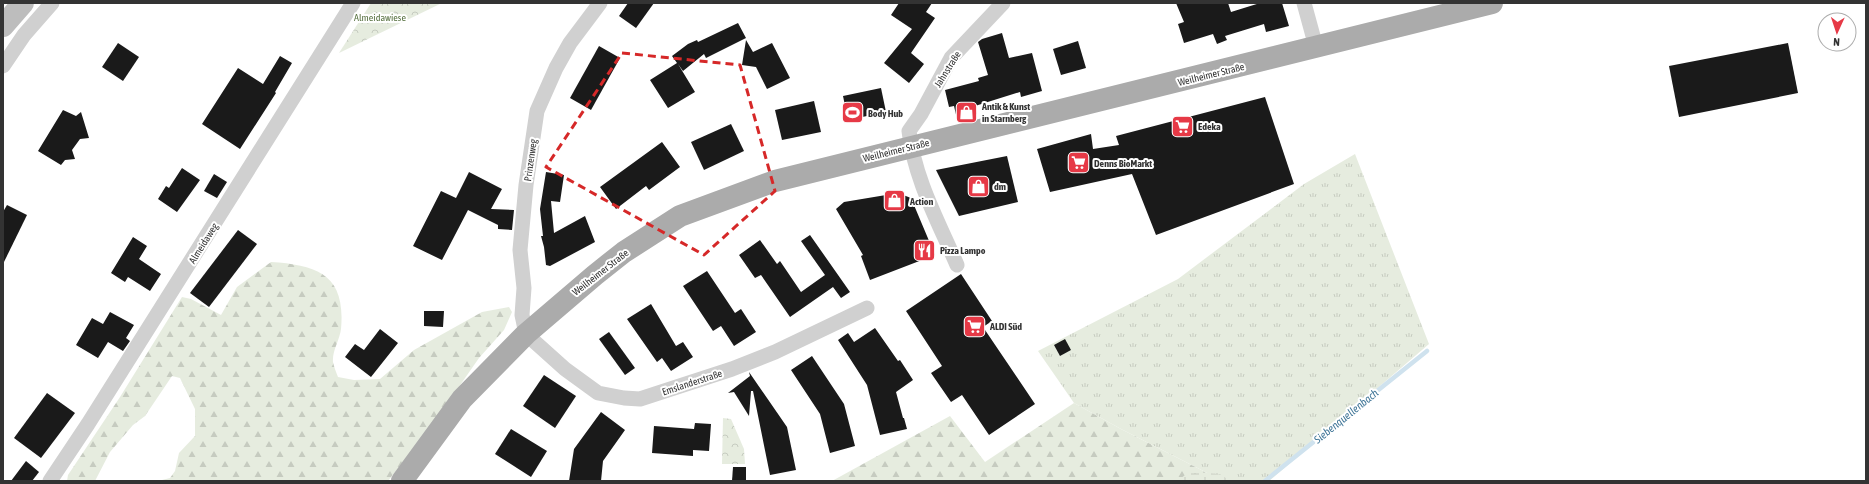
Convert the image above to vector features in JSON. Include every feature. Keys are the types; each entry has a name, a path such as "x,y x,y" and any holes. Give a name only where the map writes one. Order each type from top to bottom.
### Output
{"main road":[{"path":"3,26 23,3"},
{"name":"Weilheimer Straße","path":"402,481 462,399 526,334 624,252 680,216 774,181 911,146 1316,48 1492,3"}],"street":[{"path":"3,66 24,35 52,3"},
{"name":"Almeidaweg","path":"50,481 88,424 353,3"},
{"name":"Prinzenweg","path":"526,334 522,315 524,288 520,250 526,185 537,111 556,68 570,43 600,3"},
{"name":"Jahnstraße","path":"911,146 909,131 921,114 951,58 1003,3"},
{"path":"1304,3 1316,48"},
{"path":"911,146 927,195 957,265"},
{"name":"Emslanderstraße","path":"526,334 565,369 598,393 624,398 640,399 732,369 775,352 867,308"}],"highlighted area":[{"path":"622,53 740,65 775,191 704,255 546,167"}],"green space":[{"name":"Almeidawiese","path":"371,3 442,3 339,53"},
{"path":"1355,154 1429,344 1269,481 1223,481 1121,429 1074,403 1038,351 1178,279 1304,184"},
{"path":"271,262 302,266 315,270 326,276 333,285 339,296 341,311 341,329 333,358 333,364 338,377 354,380 380,379 414,350 482,312 509,307 512,312 504,330 479,358 433,424 388,481 158,481 170,478 175,471 179,453 195,436 195,409 180,378 172,376 145,416 133,425 110,452 95,481 67,481 68,475 120,397 182,297 191,299 221,315 237,287"},
{"path":"1074,403 1121,429 1223,481 832,481 950,416 985,462"},
{"path":"723,418 731,419 744,449 745,464 722,464"},
{"path":"1188,473 1216,474 1225,477 1229,481 1177,481"}],"building":[{"path":"628,3 654,3 636,28 619,16"},
{"path":"899,3 932,3 926,12 935,18 911,53 924,64 909,83 884,63 912,29 891,15"},
{"path":"1176,3 1228,3 1231,12 1260,3 1282,3 1289,26 1266,32 1264,24 1225,36 1227,40 1217,44 1213,34 1184,43 1178,24 1184,22"},
{"path":"738,23 746,38 706,58 704,54 683,71 678,64 695,92 668,108 650,80 677,63 672,56 688,44 697,40 698,42"},
{"path":"1002,33 1009,58 1032,53 1042,91 1021,97 1020,92 975,106 977,114 957,119 954,106 949,107 945,90 979,81 978,78 988,75 978,42 982,39"},
{"path":"746,40 753,52 772,43 790,78 767,89 756,67 742,65"},
{"path":"1078,41 1086,68 1061,75 1053,49"},
{"path":"118,43 139,57 123,81 102,67"},
{"path":"1788,43 1798,93 1679,117 1669,66"},
{"path":"599,46 620,58 591,110 570,98"},
{"path":"280,56 292,63 275,92 276,93 240,149 202,124 238,68 263,84"},
{"path":"881,88 886,112 848,120 843,96"},
{"path":"1265,97 1294,184 1156,235 1132,174 1050,192 1037,149 1091,134 1093,149 1119,145 1116,136"},
{"path":"814,101 821,132 782,140 775,110"},
{"path":"63,110 76,116 81,112 89,138 80,139 72,150 75,159 65,160 61,165 38,151"},
{"path":"731,124 744,151 704,170 691,142"},
{"path":"662,142 680,167 649,190 646,186 616,209 600,187"},
{"name":"dm","path":"1007,156 1018,202 959,216 936,170"},
{"path":"182,168 200,180 177,212 158,199 166,186 169,188"},
{"path":"469,172 502,189 491,209 514,210 512,230 498,229 498,225 468,210 442,260 413,246 441,191 456,198"},
{"path":"546,172 564,175 560,202 551,201 554,233 585,216 595,242 550,266 546,265 541,236 543,236 540,209"},
{"path":"214,174 227,182 217,198 204,191"},
{"path":"898,193 911,198 935,255 870,280 861,256 863,255 836,209 844,202"},
{"path":"7,205 27,215 3,264 3,212"},
{"path":"238,230 257,244 209,307 190,293"},
{"path":"810,235 850,292 841,298 833,287 790,317 761,275 755,278 739,255 760,240 777,264 780,261 801,292 825,275 801,241"},
{"path":"133,237 147,246 139,259 161,274 150,291 128,277 125,282 111,273"},
{"path":"707,271 735,313 741,309 756,332 734,346 721,326 713,331 683,286"},
{"path":"961,274 992,321 983,327 1035,404 989,435 962,395 951,402 931,373 942,366 906,311"},
{"path":"651,304 676,346 683,342 693,357 671,371 662,358 657,362 627,319"},
{"path":"424,311 444,311 443,327 424,326"},
{"path":"110,312 134,325 126,338 130,341 123,351 108,342 98,358 76,345 92,318 103,324"},
{"path":"875,328 898,361 900,360 913,380 896,392 907,429 880,435 867,385 838,340 848,333 854,342"},
{"path":"380,329 398,343 371,377 345,357 355,344 364,350"},
{"path":"609,332 635,368 625,375 599,339"},
{"path":"1065,339 1071,350 1060,356 1054,345"},
{"path":"812,356 844,404 855,446 830,453 820,414 791,370"},
{"path":"749,372 787,427 796,470 770,475 753,391 751,391 749,416 734,392 728,393 750,376"},
{"path":"544,375 576,396 555,428 523,406"},
{"path":"47,393 75,413 41,458 14,438"},
{"path":"601,412 625,430 603,461 601,481 569,481 574,449"},
{"path":"695,423 711,424 709,451 693,450 693,456 652,453 654,426 694,429"},
{"path":"511,429 547,451 531,477 495,454"},
{"path":"26,461 39,472 32,481 11,481"},
{"path":"733,467 746,467 746,481 732,481"}],"waterway":[{"name":"Siebenquellenbach","path":"1265,481 1427,351"}],"place":[{"name":"Antik & Kunst in Starnberg","path":"966,112"},
{"name":"Body Hub","path":"853,113"},
{"name":"Edeka","path":"1182,126"},
{"name":"Denns BioMarkt","path":"1078,163"},
{"name":"dm","path":"979,186"},
{"name":"Action","path":"895,201"},
{"name":"Pizza Lampo","path":"925,250"},
{"name":"ALDI Süd","path":"974,326"}]}
